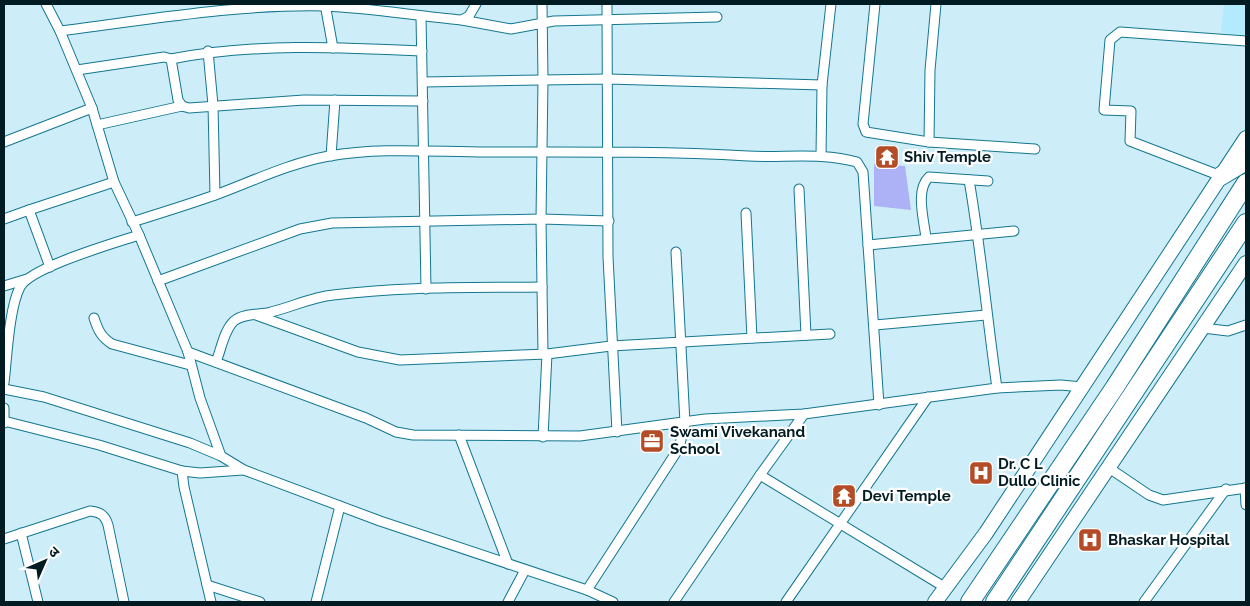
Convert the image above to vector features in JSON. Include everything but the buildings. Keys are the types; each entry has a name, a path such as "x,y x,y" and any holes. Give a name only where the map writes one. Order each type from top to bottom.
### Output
{"highway":[{"path":"1221,176 1246,160"},
{"path":"970,602 1115,387 1246,183"},
{"path":"995,602 1246,223"}],"street":[{"path":"46,4 60,31 92,108 114,182 139,235 188,352 190,365 221,456"},
{"path":"407,4 407,14"},
{"path":"462,20 469,16 476,4"},
{"path":"542,4 544,80 540,152 540,219 545,354 544,437"},
{"path":"607,4 608,257 611,346 617,432"},
{"path":"821,156 822,85 831,4"},
{"path":"875,4 868,55 864,130 871,134 929,142 1035,149"},
{"path":"929,142 930,70 936,4"},
{"path":"60,31 232,9 325,5 462,20 511,29 542,22 606,19 717,18"},
{"path":"325,5 333,48"},
{"path":"421,16 426,289"},
{"path":"1221,176 1130,140 1131,111 1104,110 1110,40 1120,32 1246,42"},
{"path":"77,70 164,56 171,58 208,51 256,48 422,51"},
{"path":"208,51 213,105 215,195"},
{"path":"171,58 178,100 182,106"},
{"path":"423,82 608,79 822,85"},
{"path":"331,156 335,100"},
{"path":"97,125 182,106 189,108 213,105 335,100 423,101"},
{"path":"4,142 92,108"},
{"path":"935,602 986,533 1246,138"},
{"path":"132,222 215,195 300,163 331,156 424,149 608,153 683,152 750,156 821,156 849,160 860,165 863,172 879,405"},
{"path":"926,238 921,191 924,182 929,177 988,181"},
{"path":"969,180 979,234 986,315 997,388"},
{"path":"4,219 114,182"},
{"path":"799,189 806,335"},
{"path":"29,210 50,267"},
{"path":"746,213 752,338"},
{"path":"158,280 280,236 332,222 540,219 609,221"},
{"path":"868,245 1014,231"},
{"path":"4,286 27,279 50,267 139,235"},
{"path":"587,590 679,448 683,437 685,423 676,252"},
{"path":"1018,602 1246,263"},
{"path":"4,383 16,297 27,279"},
{"path":"216,362 230,327 240,317 256,315 332,295 426,289 542,287"},
{"path":"256,315 358,352 387,359 545,354 611,346 830,334"},
{"path":"875,325 986,315"},
{"path":"94,318 98,330 104,339 112,344 190,365"},
{"path":"1202,328 1228,331 1246,325"},
{"path":"188,352 366,418 396,432 413,435 544,437 617,432 722,418 804,414 997,388 1061,385 1082,387"},
{"path":"4,389 44,397 190,443 221,456 244,470 340,506 587,590 613,602"},
{"path":"786,602 928,397"},
{"path":"4,408 4,421 99,445 182,470 207,473 244,470"},
{"path":"674,602 804,414"},
{"path":"459,435 508,564"},
{"path":"1109,468 1149,495 1163,500 1226,489 1246,488 1246,505"},
{"path":"182,470 210,602"},
{"path":"760,475 946,588"},
{"path":"1144,602 1226,489"},
{"path":"316,602 340,506"},
{"path":"4,539 90,511 98,512 106,518 108,524 124,602"},
{"path":"22,534 38,602"},
{"path":"508,602 526,570"},
{"path":"207,585 260,602"}],"shaded area":[{"path":"1224,4 1246,4 1246,39 1221,32"},
{"path":"874,164 905,166 911,210 874,206"}],"place":[{"name":"Shiv Temple","path":"887,157"},
{"name":"Swami Vivekanand School","path":"652,441"},
{"name":"Dr. C L Dullo Clinic","path":"981,473"},
{"name":"Devi Temple","path":"844,496"},
{"name":"Bhaskar Hospital","path":"1090,540"}]}
